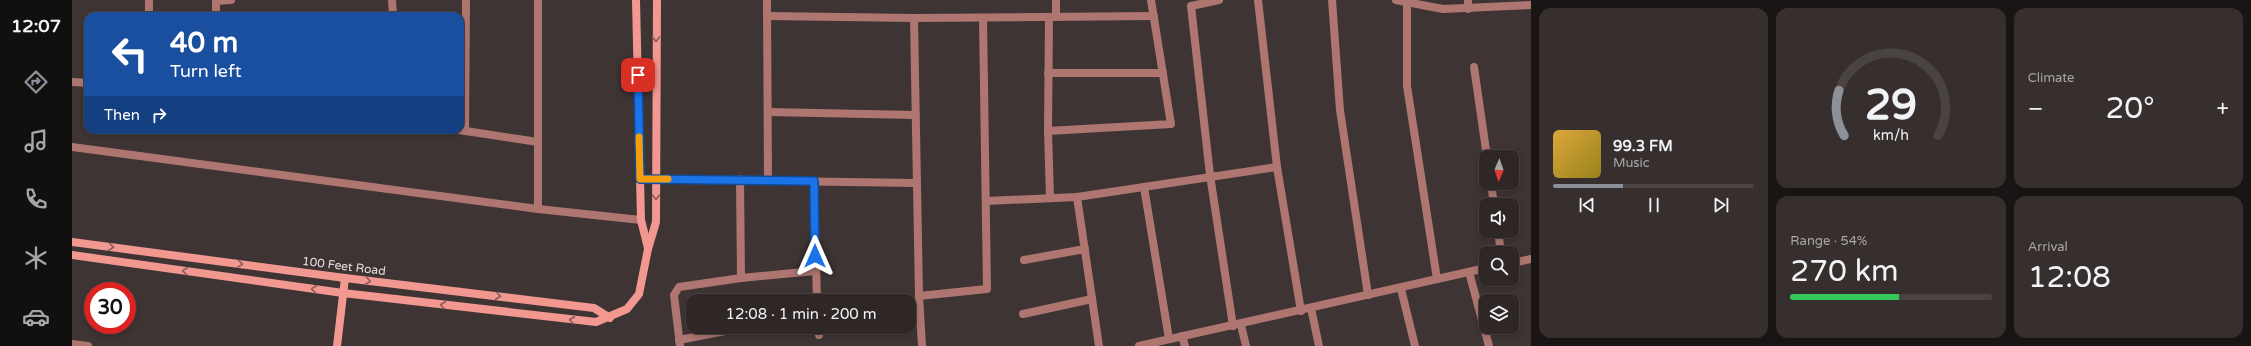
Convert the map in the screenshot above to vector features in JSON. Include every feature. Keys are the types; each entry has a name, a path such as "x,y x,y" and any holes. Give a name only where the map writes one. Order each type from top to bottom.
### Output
{"main road":[{"path":"636,0 640,220 648,249"},
{"path":"72,255 343,293 596,322 610,318 627,309 639,294 648,249 656,222 657,0"},
{"name":"100 Feet Road","path":"72,242 345,278 594,308 610,318"},
{"path":"337,346 345,278"}],"street":[{"path":"149,0 150,12"},
{"path":"216,12 216,1 231,0"},
{"path":"392,0 393,12"},
{"path":"464,65 466,0"},
{"path":"538,0 538,209"},
{"path":"767,0 768,180"},
{"path":"1050,198 1048,73 1052,17 1056,0"},
{"path":"1048,130 1171,124 1151,0"},
{"path":"1219,0 1191,6 1210,175 1237,326 1246,346"},
{"path":"1258,0 1277,167 1301,311"},
{"path":"1332,0 1340,110 1368,295"},
{"path":"1396,0 1443,9 1531,5"},
{"path":"1468,0 1468,9"},
{"path":"1407,3 1406,86 1437,279"},
{"path":"767,16 914,18 1154,16"},
{"path":"914,18 919,296 922,346"},
{"path":"919,296 988,289 984,18"},
{"path":"1474,67 1486,150"},
{"path":"1048,73 1163,73"},
{"path":"72,82 84,83"},
{"path":"768,112 916,115"},
{"path":"464,130 538,142"},
{"path":"72,147 538,209 640,220"},
{"path":"986,201 1077,197 1210,175 1277,167"},
{"path":"640,179 740,179 917,183"},
{"path":"740,179 741,278"},
{"path":"814,181 816,294"},
{"path":"1144,187 1169,339"},
{"path":"1077,197 1099,346"},
{"path":"1024,260 1085,249"},
{"path":"1519,262 1531,260"},
{"path":"1139,346 1237,326 1479,270"},
{"path":"717,334 680,343 674,295 675,290 679,287 741,278 815,271"},
{"path":"1469,272 1489,346"},
{"path":"1401,289 1415,346"},
{"path":"1023,314 1092,299"},
{"path":"1311,308 1319,346"},
{"path":"1182,336 1185,346"},
{"path":"72,344 88,346"}],"slow traffic":[{"path":"639,137 640,179 668,179"}],"route":[{"path":"638,75 640,179 814,181 815,256"}]}
